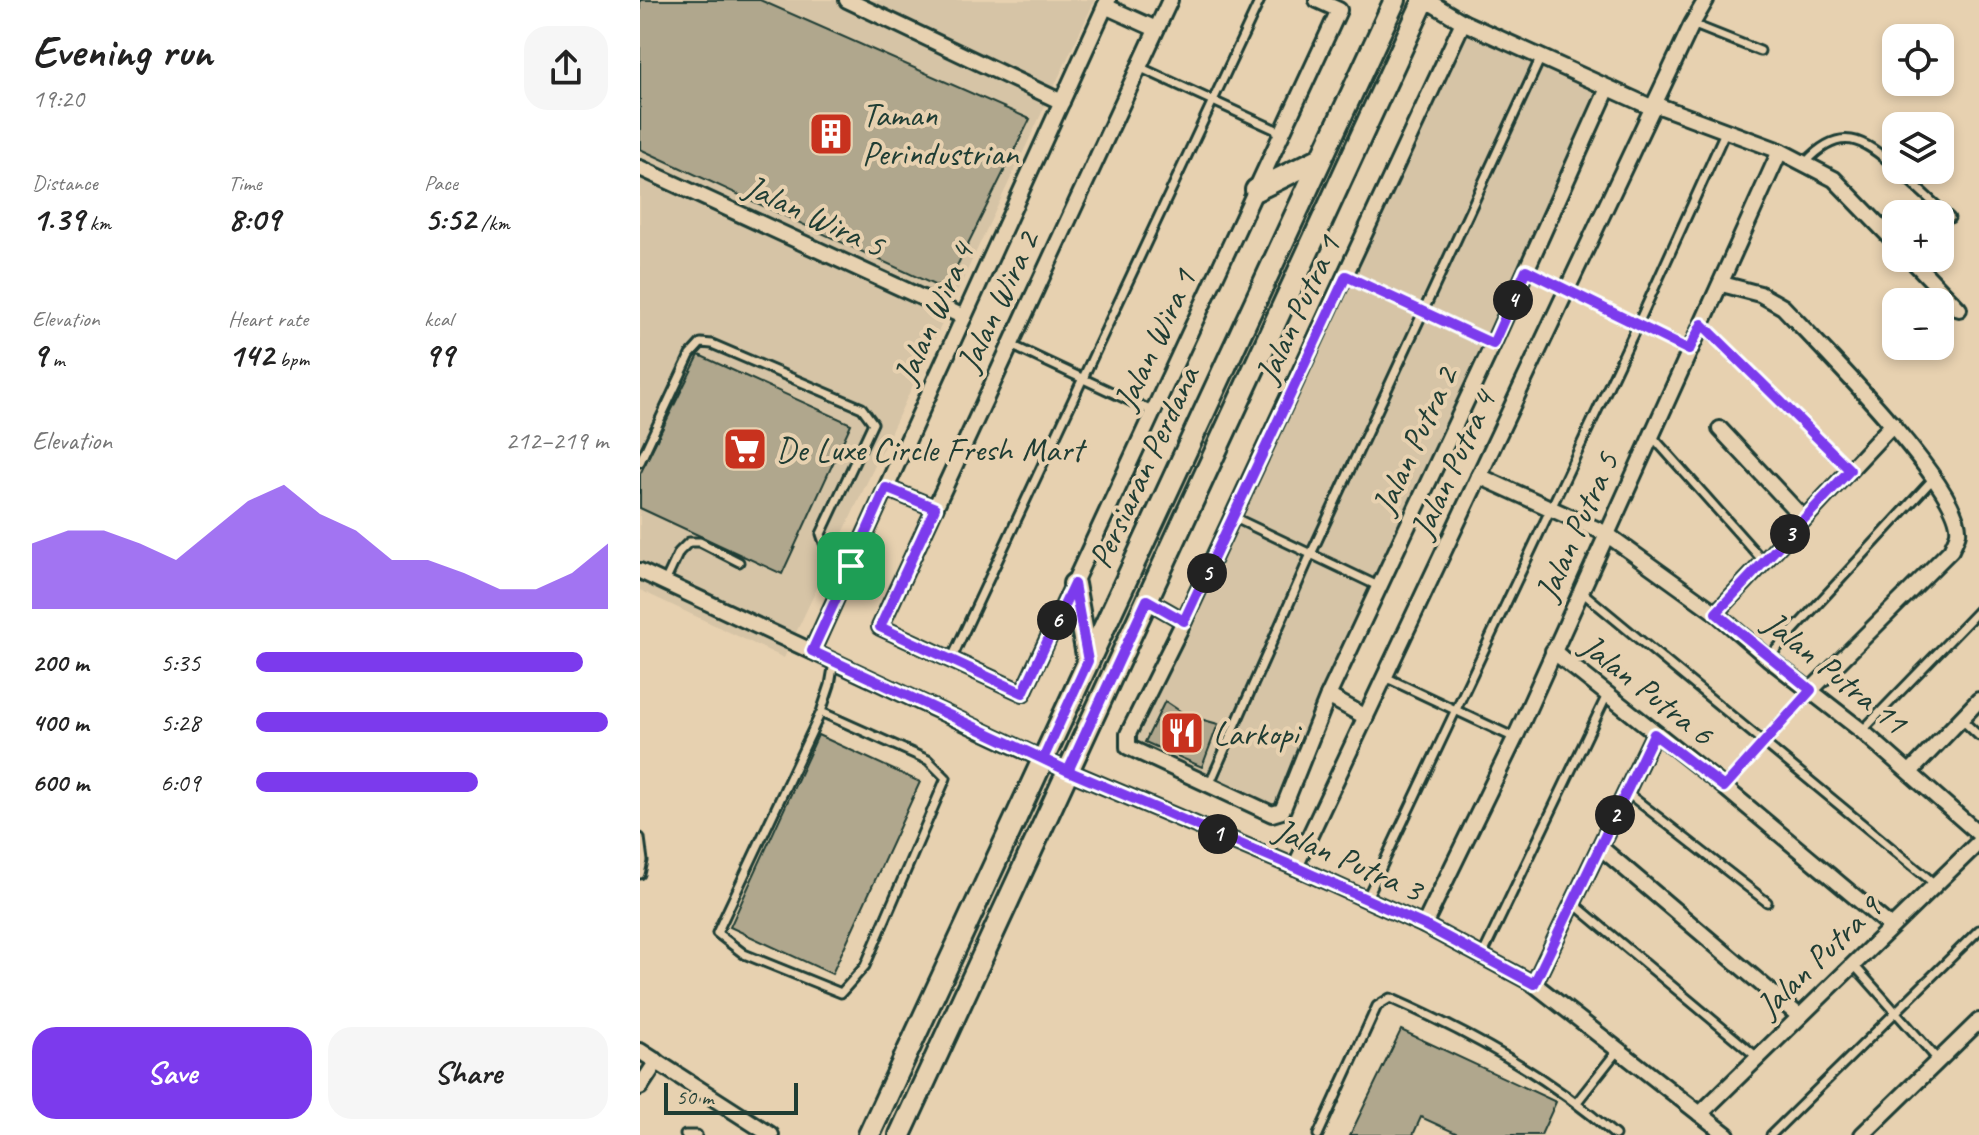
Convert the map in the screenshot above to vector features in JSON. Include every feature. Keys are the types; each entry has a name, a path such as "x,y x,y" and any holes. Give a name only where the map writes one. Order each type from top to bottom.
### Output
{"main road":[{"name":"Persiaran Perdana","path":"869,1135 1395,0"},
{"name":"Persiaran Perdana","path":"900,1135 1425,0"},
{"path":"1256,190 1321,158"},
{"path":"1074,584 1088,661"}],"street":[{"path":"847,0 1062,102"},
{"name":"Jalan Wira 2","path":"951,660 880,627 1170,0"},
{"name":"Jalan Wira 1","path":"951,660 1023,693 1339,10 1317,0"},
{"path":"1425,0 1463,22 1608,88 1806,162 1834,179 1882,229"},
{"name":"Jalan Putra 4","path":"1295,867 1706,0"},
{"path":"1107,3 1156,29"},
{"name":"Jalan Wira 4","path":"812,651 1107,3"},
{"name":"Jalan Putra 1","path":"1209,785 1128,747 1128,734 1233,517 1463,22"},
{"name":"Jalan Putra 2","path":"1209,785 1272,814 1282,811 1328,696 1493,344 1608,88"},
{"name":"Jalan Putra 5","path":"1424,925 1515,738 1780,151"},
{"name":"Jalan Wira 5","path":"640,168 964,317"},
{"path":"1923,272 1959,309"},
{"path":"1722,284 1760,294 1783,307 1893,424 1955,514 1958,532 1951,550 1811,690"},
{"path":"1716,613 1893,424"},
{"path":"1720,429 1804,519"},
{"name":"Jalan Putra 11","path":"1479,476 1605,533 1716,613 1862,731 1979,834"},
{"path":"886,488 935,508"},
{"name":"Jalan Putra 3","path":"640,571 1068,771 1424,925 1534,984 1727,1135"},
{"path":"1147,600 1184,621"},
{"name":"Jalan Putra 6","path":"1553,651 1724,787 1891,927"},
{"path":"1328,696 1366,717"},
{"path":"1910,772 1979,700"},
{"path":"1534,984 1654,734"},
{"name":"Jalan Putra 9","path":"1700,1114 1798,1015 1979,842"},
{"path":"1600,847 1798,1015"},
{"path":"1862,1135 1979,1021"},
{"path":"640,1051 771,1135"},
{"path":"640,1087 657,1061"}],"lane":[{"path":"951,660 1260,0"},
{"path":"1692,24 1760,51"},
{"path":"1209,785 1311,554 1541,57"},
{"path":"1139,67 1283,133"},
{"path":"1366,900 1727,130"},
{"path":"1806,162 1820,147 1842,138 1872,147 1882,156"},
{"path":"1913,184 1931,200"},
{"path":"1526,270 1689,350"},
{"path":"1346,276 1493,344"},
{"path":"1702,324 1850,470"},
{"path":"640,462 690,355 701,343 712,344 862,408 873,423 821,534 824,543 851,566"},
{"path":"1010,345 1154,412"},
{"path":"1650,434 1764,562"},
{"path":"1768,658 1933,479"},
{"path":"1233,517 1378,586"},
{"path":"665,582 679,552 689,542 700,542 739,562"},
{"path":"1580,590 1937,885"},
{"path":"1862,731 1979,610"},
{"path":"821,712 928,760 946,778 865,966 841,993 744,954 717,933 821,712 834,661"},
{"path":"1385,677 1515,738"},
{"path":"1724,787 1811,690"},
{"path":"1482,956 1607,695"},
{"path":"1961,719 1979,736"},
{"path":"1626,792 1767,902"},
{"path":"640,838 643,861 640,874"},
{"path":"1573,903 1757,1057"},
{"path":"1771,1135 1979,930"},
{"path":"1853,964 1939,1061"},
{"path":"1318,1135 1377,1006 1390,998 1504,1053 1577,1102 1615,1135"},
{"path":"1577,1102 1619,1049"},
{"path":"685,1135 697,1135"}],"shaded area":[{"path":"640,0 1095,0 784,658 640,590"},
{"path":"1459,13 1617,85 1343,678 1286,816 1272,822 1123,751 1122,730 1196,580"}],"building":[{"name":"Taman Perindustrian","path":"640,0 760,0 1030,119 945,290 640,149"},
{"name":"De Luxe Circle Fresh Mart","path":"699,355 851,424 782,574 640,508 640,474"},
{"name":"Larkopi","path":"1165,701 1186,715 1218,724 1202,767 1145,742"},
{"path":"818,735 920,782 832,974 730,927"},
{"path":"1401,1030 1556,1102 1541,1135 1460,1135 1421,1117 1413,1135 1350,1135"}],"place":[{"name":"Taman Perindustrian","path":"831,134"},
{"name":"De Luxe Circle Fresh Mart","path":"745,449"},
{"name":"Larkopi","path":"1182,733"}],"route":[{"path":"851,566 812,651 1068,771 1424,925 1534,984 1654,734 1724,787 1811,690 1716,613 1850,470 1702,324 1689,350 1526,270 1493,344 1346,276 1184,621 1147,600 1068,771 1043,759 1088,661 1074,584 1023,693 880,627 935,508 886,488 851,566"}]}
